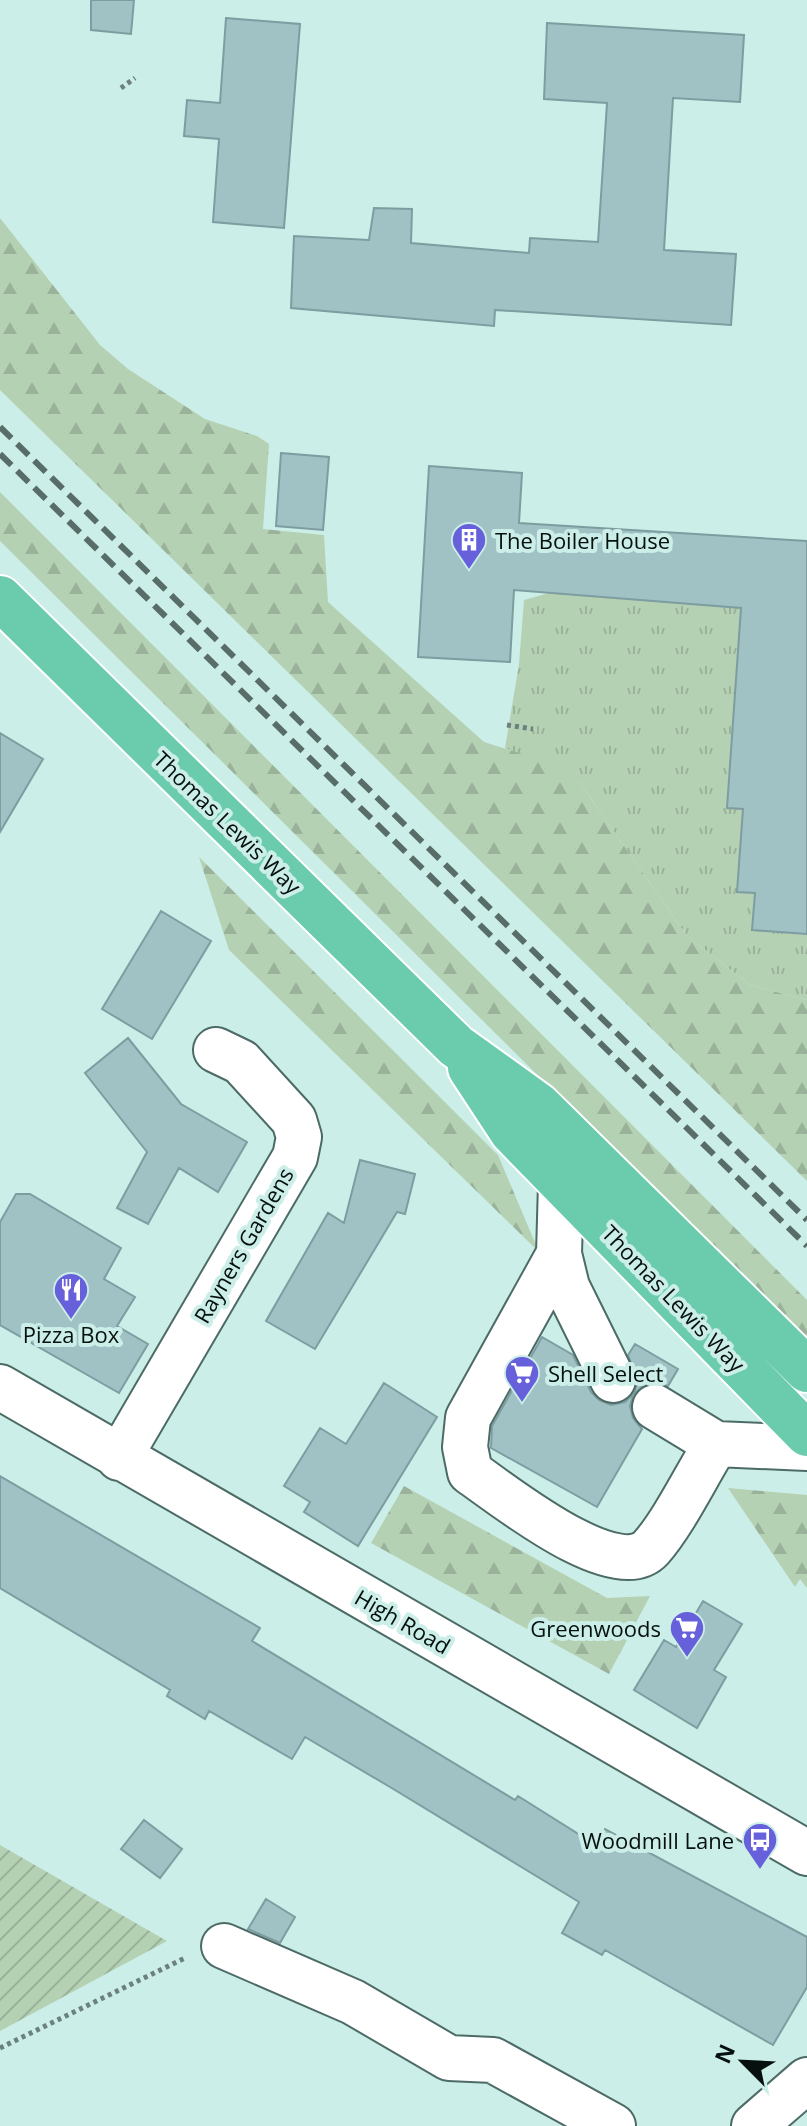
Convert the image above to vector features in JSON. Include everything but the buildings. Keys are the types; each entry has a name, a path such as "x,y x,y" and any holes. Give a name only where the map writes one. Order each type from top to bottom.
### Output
{"main road":[{"name":"Thomas Lewis Way","path":"0,598 456,1046 538,1105 807,1370"},
{"name":"Thomas Lewis Way","path":"456,1046 512,1132 807,1434"}],"street":[{"name":"Rayners Gardens","path":"119,1458 295,1157 299,1137 294,1120 241,1062 216,1050"},
{"path":"561,1183 559,1254 567,1287 602,1351 606,1370 613,1380"},
{"path":"559,1254 468,1418 465,1447 470,1472 583,1547 622,1559 649,1550 716,1444"},
{"name":"High Road","path":"0,1387 807,1853"},
{"path":"655,1407 716,1444 807,1448"},
{"path":"224,1946 353,2002 449,2058 493,2060 613,2126"},
{"path":"754,2126 807,2080"}],"path":[{"path":"121,88 135,78"},
{"path":"507,725 533,729"},
{"path":"0,2048 171,1962 224,1946"}],"green space":[{"path":"0,218 100,345 128,369 205,419 257,436 269,444 263,529 324,535 328,602 484,742 532,757 580,783 687,936 750,985 807,1000 807,1181 0,390"},
{"path":"0,492 807,1300 807,1343 0,541"},
{"path":"549,593 807,612 738,657 727,807 807,813 739,865 737,892 755,893 753,930 807,934 807,1000 750,985 687,936 580,783 505,748 519,664 524,600"},
{"path":"199,857 498,1155 539,1252 229,950"},
{"path":"404,1486 607,1598 650,1596 609,1674 371,1543"},
{"path":"728,1488 807,1495 807,1588 800,1579 795,1587"},
{"path":"0,1845 167,1941 0,2031"}],"railway":[{"path":"0,427 807,1220"},
{"path":"0,454 807,1246"}],"place":[{"name":"The Boiler House","path":"469,571"},
{"name":"Pizza Box","path":"71,1321"},
{"name":"Shell Select","path":"522,1404"},
{"name":"Greenwoods","path":"687,1659"},
{"name":"Woodmill Lane","path":"760,1871"}]}
